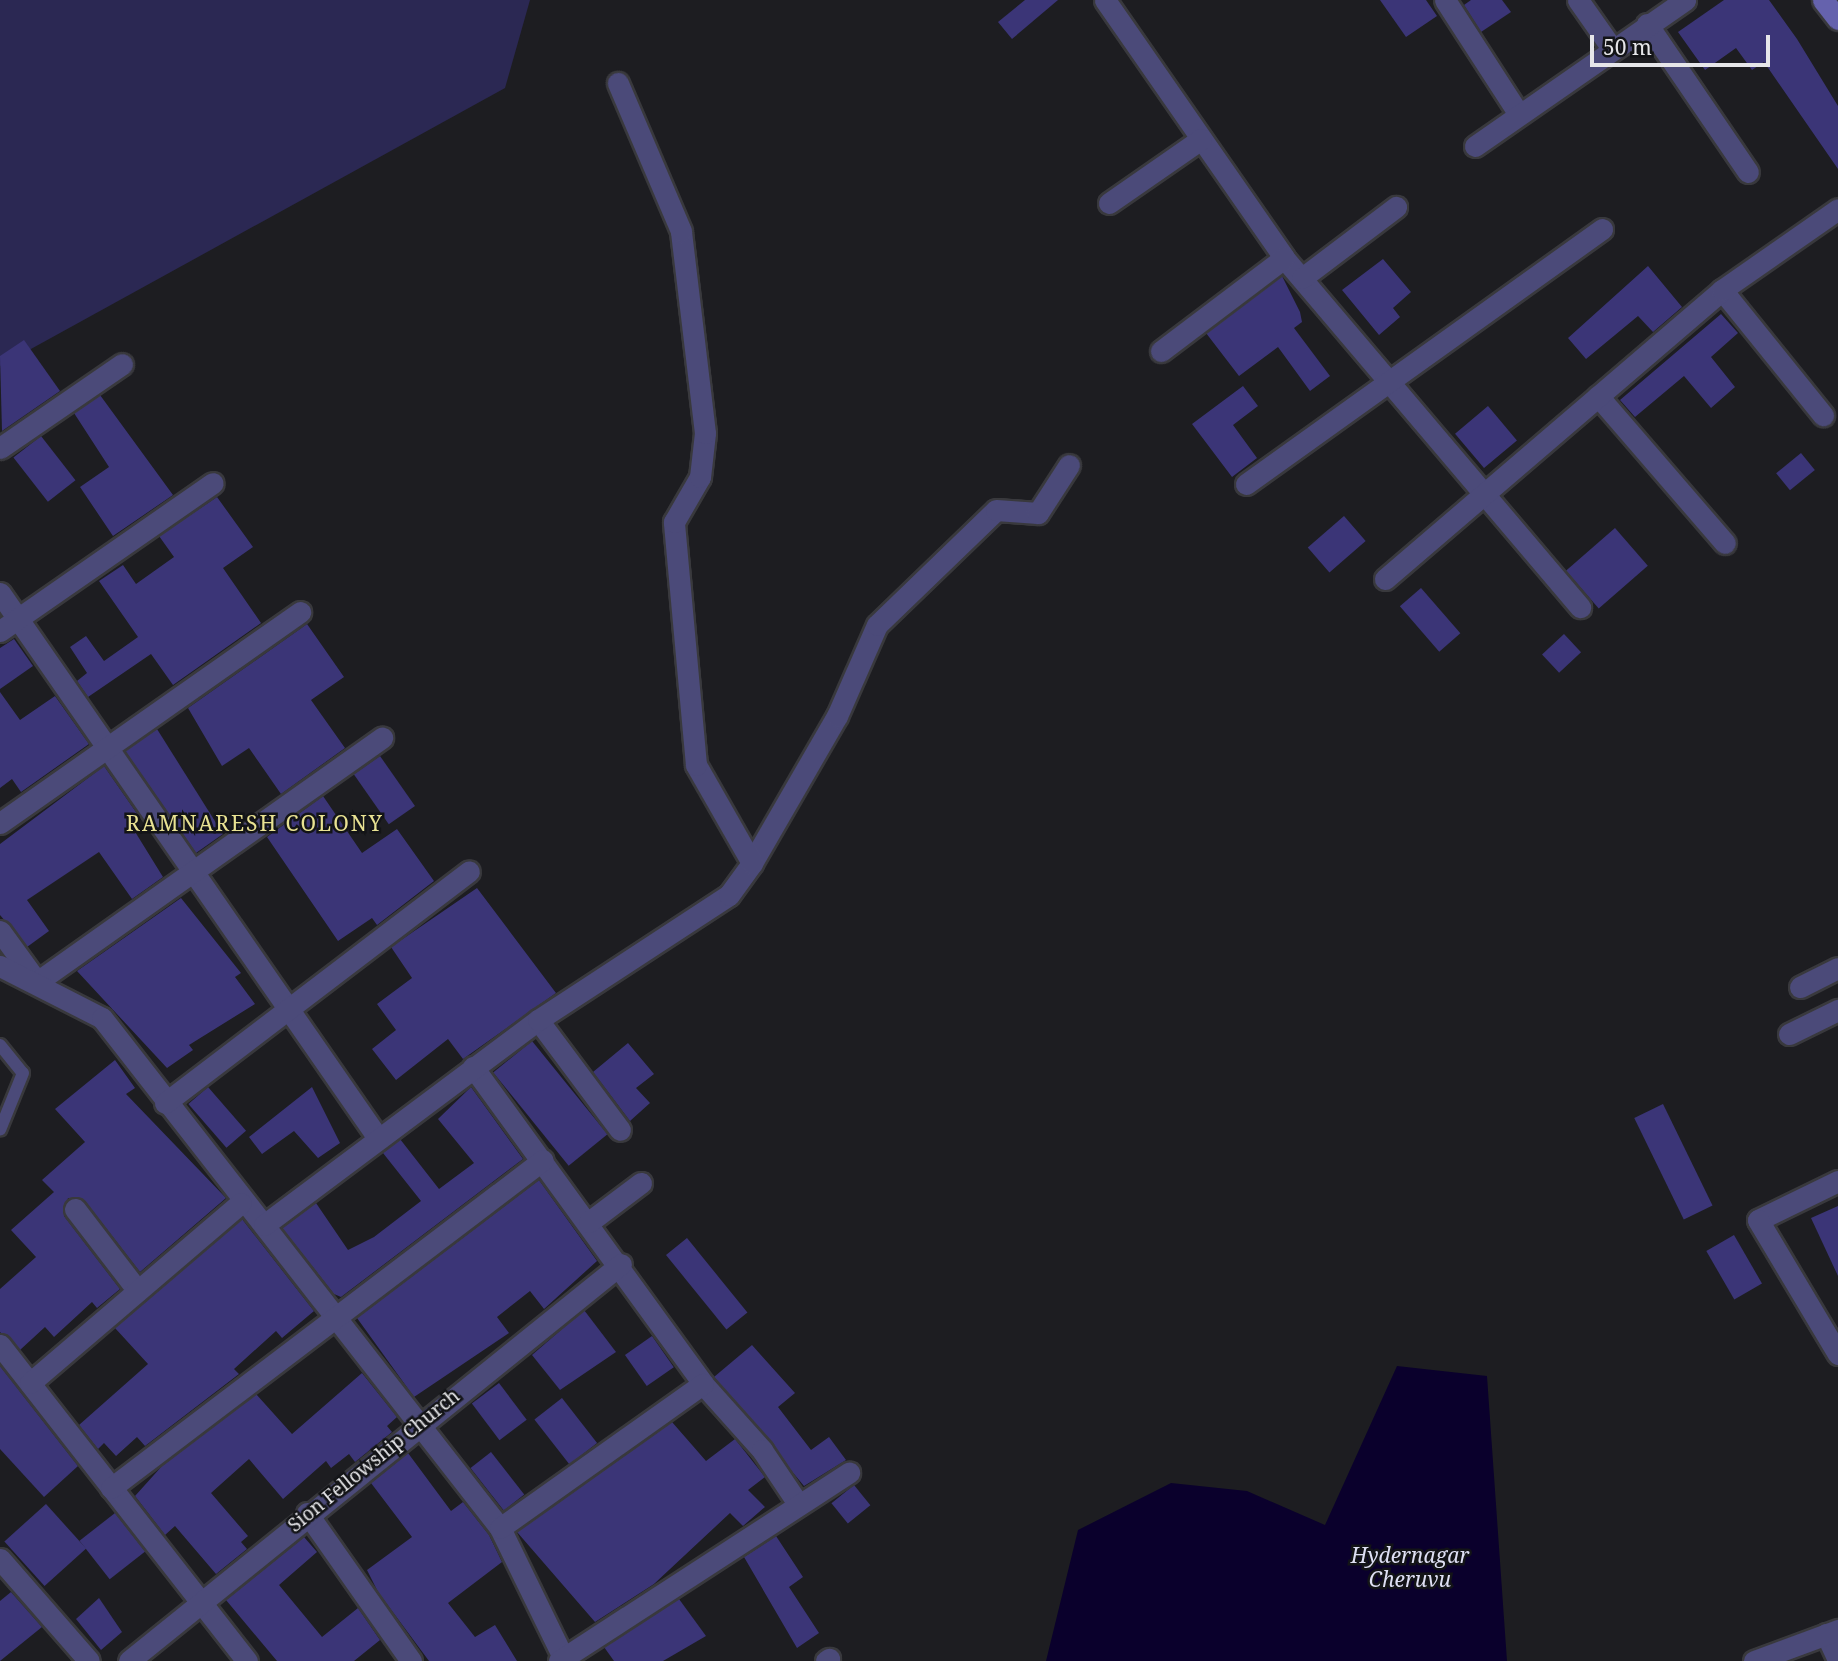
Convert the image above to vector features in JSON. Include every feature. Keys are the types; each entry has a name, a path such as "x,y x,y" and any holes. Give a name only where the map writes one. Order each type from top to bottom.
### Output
{"main road":[{"path":"1823,0 1838,19"}],"street":[{"path":"1105,0 1284,258 1394,380 1580,607"},
{"path":"1445,0 1518,113"},
{"path":"1578,0 1611,47"},
{"path":"1475,146 1611,47 1685,0"},
{"path":"1647,24 1748,172"},
{"path":"618,83 681,231 705,433 700,477 674,522 696,765 752,863"},
{"path":"1108,203 1201,139"},
{"path":"1302,278 1396,207"},
{"path":"1385,579 1722,290 1838,209"},
{"path":"1246,484 1602,229"},
{"path":"1161,351 1284,258"},
{"path":"1722,290 1823,415"},
{"path":"0,448 122,364"},
{"path":"1598,396 1725,543"},
{"path":"264,1225 538,1020 729,895 752,863 837,716 877,625 996,510 1038,513 1069,466"},
{"path":"8,624 213,483"},
{"path":"0,593 8,624 107,747 190,873 378,1138"},
{"path":"0,823 300,612"},
{"path":"37,982 382,738"},
{"path":"165,1103 285,1006 469,871"},
{"path":"0,931 37,982"},
{"path":"0,966 37,982 102,1018 241,1203 264,1225 500,1528 563,1660 849,1473"},
{"path":"1800,987 1838,968"},
{"path":"1789,1034 1838,1010"},
{"path":"538,1020 620,1130"},
{"path":"473,1067 621,1264 703,1384 762,1450 799,1505"},
{"path":"111,1488 334,1314 543,1160"},
{"path":"1838,1181 1758,1220 1838,1354"},
{"path":"589,1222 641,1183"},
{"path":"30,1383 241,1203"},
{"path":"75,1209 138,1291"},
{"name":"Sion Fellowship Church","path":"129,1661 307,1513 621,1264"},
{"path":"0,1345 247,1661"},
{"path":"500,1528 703,1384"},
{"path":"307,1513 411,1661"},
{"path":"0,1559 89,1661"},
{"path":"1754,1661 1832,1632 1838,1660"}],"lane":[{"path":"0,1045 23,1073 0,1130"}],"shaded area":[{"path":"0,0 530,0 505,88 0,366"}],"water":[{"name":"Hydernagar Cheruvu","path":"1397,1366 1487,1376 1507,1661 1046,1661 1078,1530 1171,1483 1247,1491 1325,1525"}],"building":[{"path":"1025,0 1058,0 1012,39 998,22"},
{"path":"1380,0 1426,0 1437,16 1406,37"},
{"path":"1471,0 1502,0 1511,12 1481,32 1464,5"},
{"path":"1724,0 1769,0 1797,39 1838,106 1838,169 1764,62 1752,70 1736,48 1705,70 1678,32"},
{"path":"1383,259 1411,292 1393,308 1400,317 1379,335 1342,290"},
{"path":"1648,266 1682,307 1653,332 1638,316 1586,359 1568,338"},
{"path":"1282,276 1300,312 1302,322 1294,328 1330,376 1310,391 1278,347 1239,376 1206,333"},
{"path":"1721,314 1738,333 1711,357 1735,387 1711,408 1684,376 1635,417 1620,400"},
{"path":"24,340 60,391 2,431 0,356"},
{"path":"1243,386 1258,406 1233,425 1257,458 1232,477 1192,424"},
{"path":"100,395 173,495 113,536 80,487 109,467 74,413"},
{"path":"1488,406 1517,440 1484,468 1455,434"},
{"path":"41,436 75,480 48,502 13,458"},
{"path":"1801,453 1815,470 1790,490 1776,473"},
{"path":"217,497 253,547 223,568 261,623 173,685 151,654 88,697 77,681 87,673 70,647 86,636 104,661 138,637 99,581 123,565 136,584 174,557 159,536"},
{"path":"1344,516 1366,541 1329,572 1308,547"},
{"path":"1615,528 1648,566 1599,608 1566,571"},
{"path":"1421,588 1460,633 1439,652 1400,606"},
{"path":"307,624 344,677 311,700 345,748 281,794 249,748 222,766 188,708"},
{"path":"1564,634 1581,652 1559,673 1542,654"},
{"path":"14,639 33,666 0,689 0,648"},
{"path":"0,692 20,720 55,696 89,744 21,792 12,779 0,788"},
{"path":"157,729 223,834 196,853 125,751"},
{"path":"380,756 415,806 389,824 354,774"},
{"path":"104,766 138,815 129,822 163,877 132,899 99,852 27,900 49,931 27,947 0,915 0,844"},
{"path":"323,796 362,853 397,829 434,881 377,925 372,918 338,941 267,837"},
{"path":"477,888 556,993 463,1059 448,1039 396,1080 372,1049 396,1030 377,1004 412,978 391,947"},
{"path":"181,898 241,973 235,977 255,1004 189,1045 193,1050 167,1068 77,971"},
{"path":"532,1041 608,1134 569,1166 493,1072"},
{"path":"628,1043 654,1074 636,1088 650,1103 630,1121 593,1072"},
{"path":"115,1060 135,1088 126,1094 226,1198 140,1272 85,1201 68,1198 64,1216 120,1289 97,1308 92,1302 54,1337 45,1327 20,1350 0,1332 0,1289 36,1257 11,1230 54,1192 42,1180 85,1142 55,1109"},
{"path":"208,1087 246,1131 226,1148 188,1104"},
{"path":"312,1087 340,1143 318,1158 294,1131 262,1154 249,1137"},
{"path":"471,1087 523,1159 341,1297 334,1294 282,1228 316,1203 348,1250 374,1237 421,1201 383,1153 400,1139 439,1189 474,1163 438,1119"},
{"path":"1663,1104 1713,1206 1684,1220 1634,1118"},
{"path":"539,1180 597,1261 544,1309 530,1291 497,1317 509,1333 414,1397 357,1318"},
{"path":"1838,1206 1838,1276 1811,1218"},
{"path":"242,1219 314,1311 282,1338 276,1331 234,1369 239,1374 145,1446 137,1437 116,1456 104,1443 98,1449 79,1425 148,1364 115,1328"},
{"path":"1734,1235 1762,1283 1734,1299 1706,1251"},
{"path":"687,1238 747,1313 726,1330 666,1255"},
{"path":"584,1310 616,1352 560,1390 532,1355"},
{"path":"652,1336 674,1367 647,1386 625,1355"},
{"path":"752,1345 795,1393 778,1407 811,1450 829,1437 846,1460 804,1486 714,1377"},
{"path":"0,1366 78,1466 44,1497 0,1449"},
{"path":"362,1373 397,1417 387,1426 392,1432 355,1462 349,1454 331,1468 326,1461 283,1499 249,1459 211,1493 248,1536 241,1542 247,1549 216,1574 175,1526 165,1535 135,1496 162,1466 256,1394 292,1434"},
{"path":"499,1383 527,1420 500,1440 472,1403"},
{"path":"562,1398 597,1443 570,1464 534,1420"},
{"path":"672,1422 706,1461 735,1439 765,1477 748,1490 765,1507 743,1526 730,1513 654,1584 595,1622 517,1532"},
{"path":"491,1452 524,1495 504,1511 471,1468"},
{"path":"408,1453 451,1511 463,1502 489,1535 502,1562 448,1603 475,1637 495,1625 517,1661 429,1661 378,1592 367,1570 412,1537 371,1483"},
{"path":"854,1485 870,1505 848,1523 831,1503"},
{"path":"46,1504 86,1549 45,1586 4,1541"},
{"path":"115,1513 145,1552 110,1579 80,1541"},
{"path":"776,1536 803,1577 789,1587 819,1633 797,1648 744,1557"},
{"path":"304,1537 317,1552 279,1585 322,1637 358,1608 380,1640 354,1661 277,1661 226,1600"},
{"path":"11,1592 42,1627 0,1661 0,1601"},
{"path":"99,1598 122,1632 101,1650 76,1619"},
{"path":"679,1599 706,1636 663,1661 614,1661 604,1647"}],"district":[{"name":"RAMNARESH COLONY","path":"255,823"}]}
